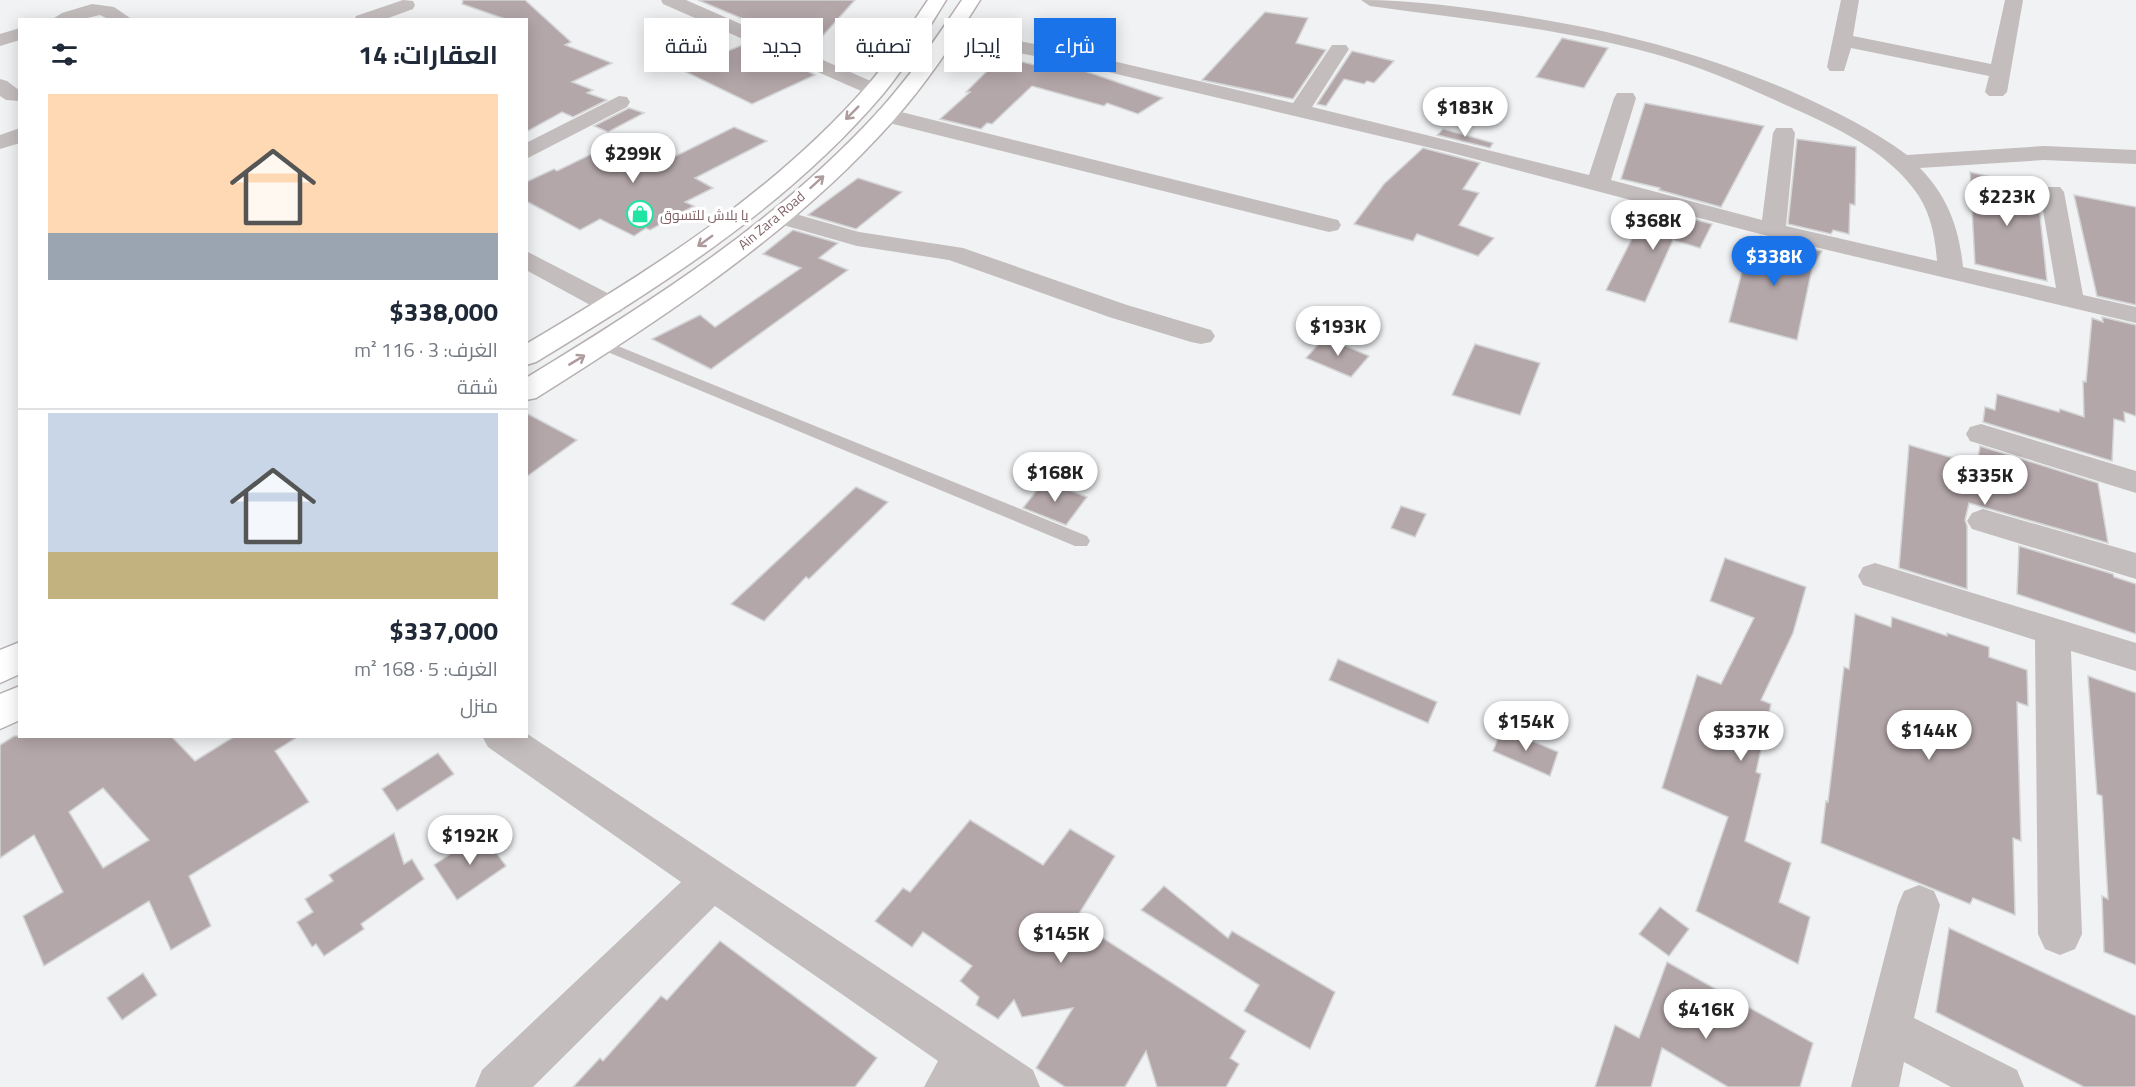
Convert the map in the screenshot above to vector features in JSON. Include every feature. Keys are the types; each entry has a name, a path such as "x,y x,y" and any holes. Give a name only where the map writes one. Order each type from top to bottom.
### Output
{"main road":[{"name":"Ain Zara Road","path":"528,355 612,306 759,201 874,90 937,0"},
{"name":"Ain Zara Road","path":"960,18 970,0"},
{"name":"Ain Zara Road","path":"528,390 603,345 666,303 778,216 838,163 885,116 929,66 944,44"},
{"path":"0,668 18,657"},
{"path":"0,713 18,702"}],"street":[{"path":"670,0 874,90"},
{"path":"1370,0 1586,34 1679,55 1724,70 1845,123 1878,141 1904,162 1932,198 1942,217 1951,253 1950,272"},
{"path":"1837,67 1851,0"},
{"path":"1996,94 2014,0"},
{"path":"369,18 405,5"},
{"path":"67,18 99,9 107,9 121,18"},
{"path":"0,40 18,35"},
{"path":"1842,40 2001,72"},
{"path":"1022,48 1452,146 1773,230 2136,315"},
{"path":"1299,110 1339,49"},
{"path":"1598,184 1625,98"},
{"path":"528,151 619,102"},
{"path":"885,116 1329,225"},
{"path":"1773,230 1784,133"},
{"path":"0,142 18,136"},
{"path":"1904,162 2044,153 2136,158"},
{"path":"2052,192 2071,300"},
{"path":"778,216 857,239 954,253 1118,311 1201,336"},
{"path":"528,260 612,306"},
{"path":"1981,434 2136,482"},
{"path":"1983,521 2136,566"},
{"path":"1875,576 2136,657"},
{"path":"2053,632 2060,934"},
{"path":"504,738 712,881 960,1073 1016,1087"},
{"path":"499,1087 712,881"},
{"path":"1875,1087 1919,905"},
{"path":"1888,1029 2000,1087"}],"lane":[{"path":"603,345 1081,541"}],"building":[{"path":"463,0 525,0 571,42 565,45 612,63 572,82 593,90 587,93 607,100 573,117 562,112 528,131 528,18 502,18 462,4"},
{"path":"698,0 855,0 839,18 835,18 835,22 823,35 823,18 741,18"},
{"path":"1265,12 1308,18 1296,43 1326,50 1293,99 1202,80"},
{"path":"1562,38 1608,48 1584,88 1536,77"},
{"path":"741,45 741,72 810,72 815,75 752,104 686,72 729,72 729,50"},
{"path":"1352,51 1394,61 1374,83 1367,81 1364,84 1344,79 1326,106 1317,104"},
{"path":"1022,62 1034,65 1034,72 1088,72 1163,98 1138,114 1107,103 1104,106 1032,86 992,124 987,123 981,129 940,119 970,92 966,92 986,72 1022,72"},
{"path":"1645,103 1764,126 1721,207 1659,190 1660,188 1621,179"},
{"path":"629,108 644,113 608,132 594,126"},
{"path":"734,127 767,141 695,178 713,188 685,202 694,206 634,236 600,219 580,230 528,202 528,181 554,169 557,171 616,142 662,163"},
{"path":"1443,129 1493,143 1490,148 1437,135"},
{"path":"1797,139 1856,147 1855,205 1850,204 1849,234 1833,230 1831,234 1788,224"},
{"path":"1423,148 1480,163 1463,189 1479,193 1459,225 1494,238 1478,256 1417,234 1413,241 1354,224 1384,184"},
{"path":"1970,172 2037,188 2047,281 1975,264"},
{"path":"858,178 902,192 856,229 808,215"},
{"path":"2074,195 2136,207 2136,305 2097,296"},
{"path":"1648,207 1712,224 1700,248 1673,240 1645,302 1606,290"},
{"path":"793,230 838,243 819,258 848,270 711,369 652,339 700,315 715,327 801,268 763,254"},
{"path":"1760,236 1822,251 1812,268 1797,340 1729,322 1745,260"},
{"path":"2102,317 2136,325 2136,416 2124,412 2125,422 2114,419 2112,461 1983,422 1985,407 1995,410 1997,394 2084,417 2083,381 2086,382 2092,318 2103,322"},
{"path":"1324,338 1369,356 1351,377 1306,358"},
{"path":"1475,344 1540,363 1520,415 1452,395"},
{"path":"528,414 577,440 528,476"},
{"path":"1909,445 1977,465 1980,446 2098,483 2108,543 1969,503 1965,520 1967,526 1967,589 1899,568"},
{"path":"1044,481 1087,497 1066,525 1023,508"},
{"path":"856,487 888,502 809,579 806,577 764,621 731,604"},
{"path":"1401,506 1426,514 1415,537 1391,528"},
{"path":"2019,546 2113,574 2114,577 2136,584 2136,634 2017,594"},
{"path":"1725,558 1806,587 1793,633 1761,700 1771,704 1756,772 1761,774 1745,841 1791,863 1779,902 1810,917 1798,964 1696,911 1728,817 1662,788 1697,675 1721,684 1754,618 1710,601"},
{"path":"1855,614 1891,627 1892,617 1947,636 1947,633 1989,647 1989,657 2027,670 2028,706 2017,702 2021,841 2013,838 2015,915 1973,898 1970,904 1821,843 1844,667 1849,669"},
{"path":"1338,659 1437,702 1428,723 1329,680"},
{"path":"2088,676 2136,693 2136,965 2104,952 2102,896 2108,899 2102,796 2097,794"},
{"path":"1502,728 1558,752 1550,776 1493,751"},
{"path":"14,736 18,738 173,738 195,761 232,738 296,738 275,751 309,802 189,876 211,926 171,950 149,901 44,966 23,916 63,892 34,835 0,858 0,745","holes":["103,788 149,840 103,868 69,812"]},
{"path":"438,753 454,774 397,811 382,789"},
{"path":"970,820 1043,865 1070,829 1115,856 1075,920 1246,1031 1230,1058 1239,1064 1226,1087 1157,1087 1146,1051 1125,1087 1065,1087 1036,1068 1073,1008 1022,1017 1014,1000 998,1019 976,1005 979,997 960,981 972,966 923,932 912,947 875,921 903,888 910,892"},
{"path":"394,833 404,864 412,859 424,879 361,924 364,929 324,956 316,944 312,947 297,922 313,912 305,899 333,881 329,875"},
{"path":"482,833 506,866 457,900 434,865"},
{"path":"1164,886 1228,938 1232,931 1335,992 1310,1049 1244,1011 1259,985 1141,910"},
{"path":"1660,907 1689,929 1669,956 1639,934"},
{"path":"1949,928 2136,1016 2136,1087 2084,1087 1936,1012"},
{"path":"720,941 877,1058 855,1087 573,1087 600,1058 603,1061 661,996 667,1000"},
{"path":"1667,962 1813,1043 1800,1087 1728,1087 1662,1048 1651,1087 1595,1087 1615,1025 1639,1038"},
{"path":"143,973 157,995 122,1020 107,998"}],"place":[{"name":"يا بلاش للتسوق","path":"640,214"}]}
